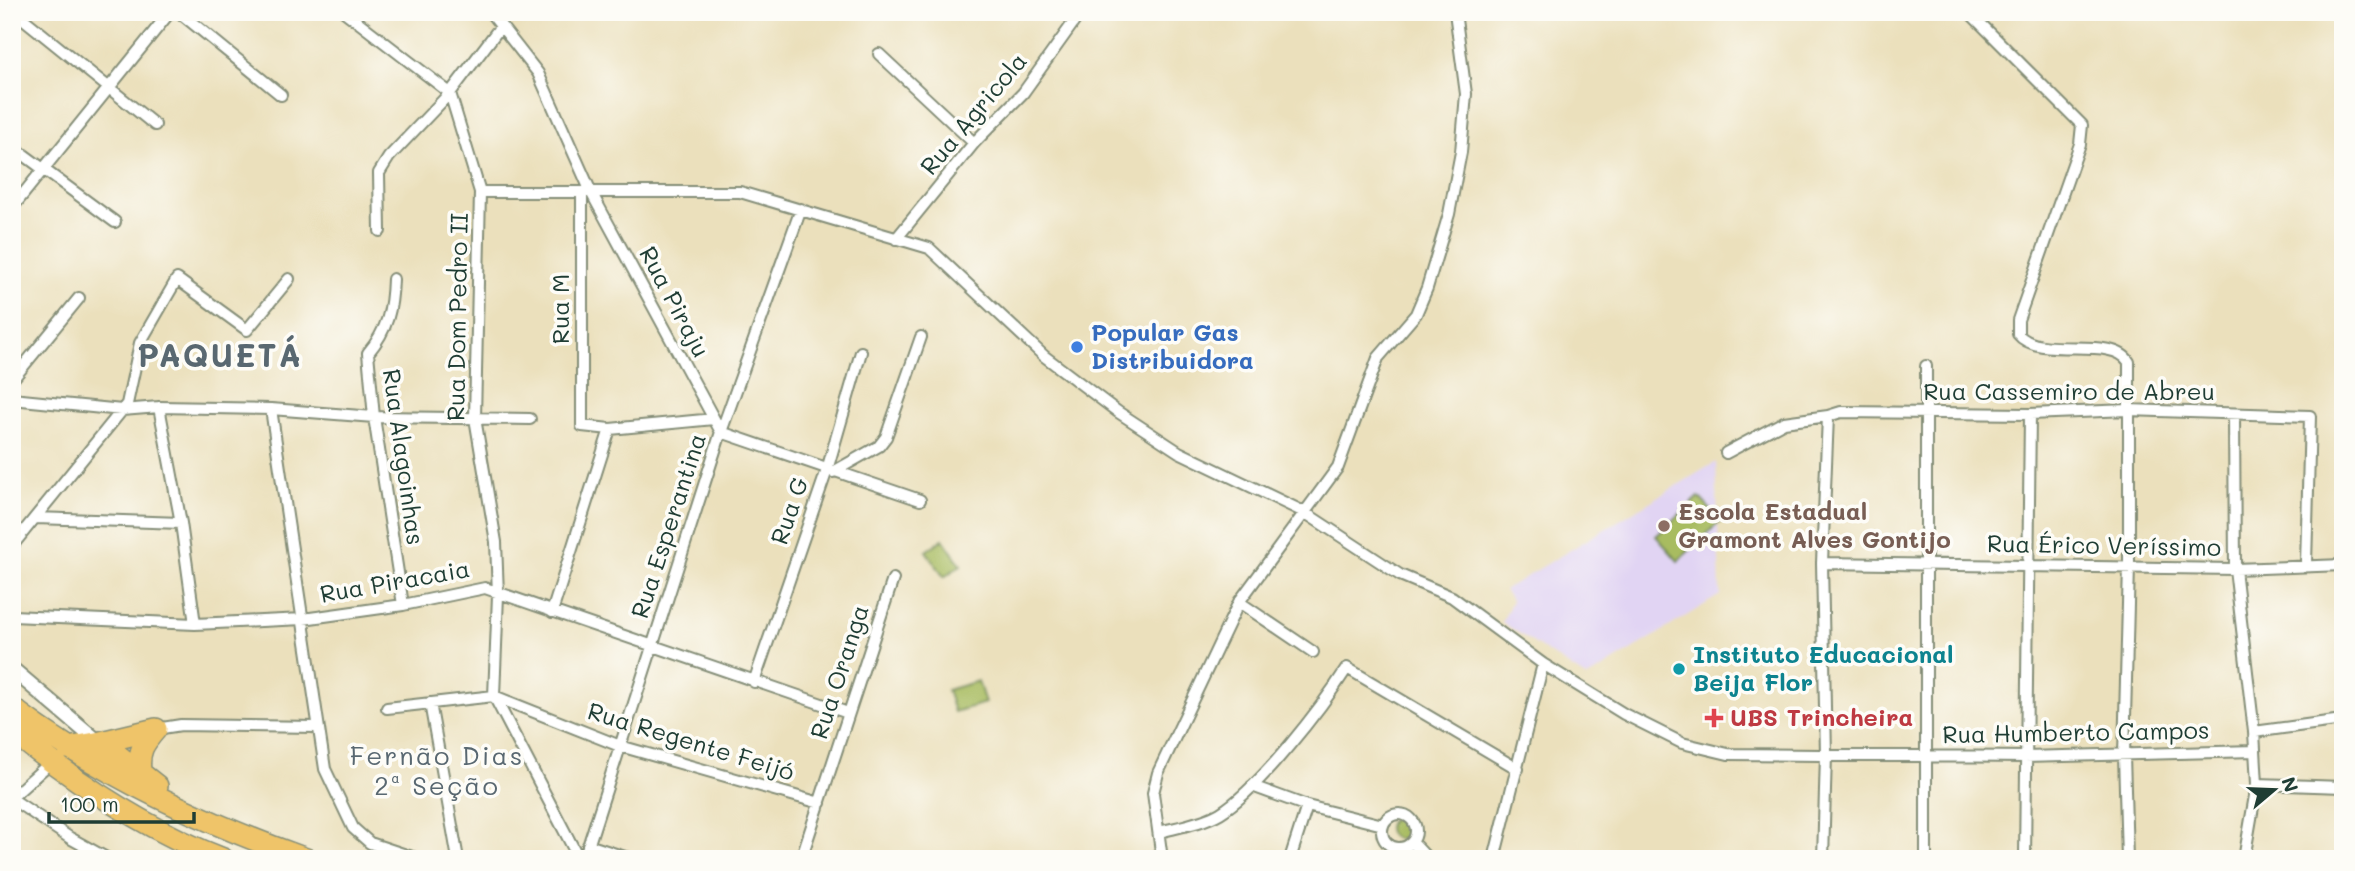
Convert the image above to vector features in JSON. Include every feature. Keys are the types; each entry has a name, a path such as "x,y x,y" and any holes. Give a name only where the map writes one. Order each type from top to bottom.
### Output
{"highway":[{"path":"12,708 68,748 191,814 306,859"},
{"path":"68,748 156,729"},
{"path":"140,771 138,755 142,745 156,729"},
{"path":"12,731 51,762 148,824 223,859"},
{"path":"99,742 140,771 191,814"}],"street":[{"path":"15,12 155,125"},
{"path":"12,208 170,12"},
{"path":"179,12 281,95"},
{"path":"345,12 450,93"},
{"name":"Rua Piraju","path":"490,12 538,73 587,192 721,432"},
{"name":"Rua Agricola","path":"896,239 974,142 1023,93 1081,12"},
{"path":"1162,859 1153,793 1158,774 1239,602 1338,467 1378,358 1416,314 1427,288 1449,214 1461,152 1466,94 1455,12"},
{"path":"1969,12 2082,125 2080,144 2018,320 2018,334 2030,344 2117,352 2129,362 2130,566 2124,755 2127,859"},
{"path":"380,231 379,173 389,158 450,93 501,26"},
{"path":"879,54 974,142"},
{"name":"Rua Dom Pedro II","path":"450,93 480,192 475,418 496,542 498,595 494,696 579,859"},
{"path":"12,146 115,222"},
{"name":"Rua Humberto Campos","path":"480,192 740,192 929,248 1044,356 1118,412 1204,466 1304,512 1400,575 1452,597 1543,664 1624,714 1682,743 1728,754 2025,757 2255,751"},
{"name":"Rua M","path":"587,192 582,426 610,429"},
{"name":"Rua Esperantina","path":"584,859 650,647 673,590 721,432 801,209"},
{"path":"12,546 122,410 128,398 140,343 177,279 247,330 289,279"},
{"name":"Rua Alagoinhas","path":"393,279 391,314 381,338 368,353 374,417 403,605"},
{"path":"12,380 79,298"},
{"path":"830,471 879,446 886,437 921,337"},
{"name":"Rua G","path":"754,682 830,471 861,352"},
{"path":"1926,366 1926,859"},
{"path":"12,399 122,410 159,407 271,409 374,417 530,419"},
{"path":"159,407 181,523 195,624"},
{"path":"271,409 325,769 353,828 370,843 418,859"},
{"name":"Rua Cassemiro de Abreu","path":"1726,453 1784,422 1841,412 2030,414 2128,410 2310,416 2306,564"},
{"path":"2025,859 2030,414"},
{"path":"2234,415 2235,569 2255,732 2257,784 2244,859"},
{"path":"1823,859 1826,755 1822,563 1828,416"},
{"path":"552,612 610,429 714,419"},
{"path":"721,432 920,500"},
{"path":"36,518 181,523"},
{"name":"Rua Érico Veríssimo","path":"1822,563 2235,569 2306,564 2343,565"},
{"name":"Rua Oranga","path":"801,859 893,579"},
{"name":"Rua Piracaia","path":"12,616 195,624 303,619 403,605 485,588 498,595 848,713"},
{"path":"1239,602 1313,652"},
{"path":"1494,859 1543,664"},
{"path":"1159,832 1220,813 1252,786 1350,667 1451,732 1518,769"},
{"path":"12,669 99,742"},
{"name":"Rua Regente Feijó","path":"387,708 494,696 620,746 820,803"},
{"path":"430,703 458,859"},
{"path":"2255,732 2335,721"},
{"path":"156,729 181,725 317,727"},
{"path":"51,762 12,798 70,838 108,859"},
{"path":"2257,784 2343,788"},
{"path":"1252,786 1307,806 1383,825"},
{"path":"1290,859 1307,806"},
{"path":"1395,814 1406,815 1416,827 1412,842 1393,853 1385,841 1383,825 1395,814"},
{"path":"1412,842 1427,859"},
{"path":"588,845 631,859"}],"shaded area":[{"name":"Escola Estadual Gramont Alves Gontijo","path":"1716,462 1720,595 1587,678 1502,622 1512,601 1504,590"}],"green space":[{"path":"1699,497 1721,521 1678,561 1656,536"},
{"path":"943,539 961,565 944,577 926,551"},
{"path":"978,681 985,703 954,712 947,690"},
{"path":"1399,817 1409,824 1410,828 1403,838 1399,839 1389,832 1388,828 1395,818"}],"place":[{"name":"Popular Gas Distribuidora","path":"1077,347"},
{"name":"Escola Estadual Gramont Alves Gontijo","path":"1664,526"},
{"name":"Instituto Educacional Beija Flor","path":"1679,669"},
{"name":"UBS Trincheira","path":"1714,718"}],"district":[{"name":"PAQUETÁ","path":"220,356"},
{"name":"Fernão Dias 2ª Seção","path":"437,771"}]}
